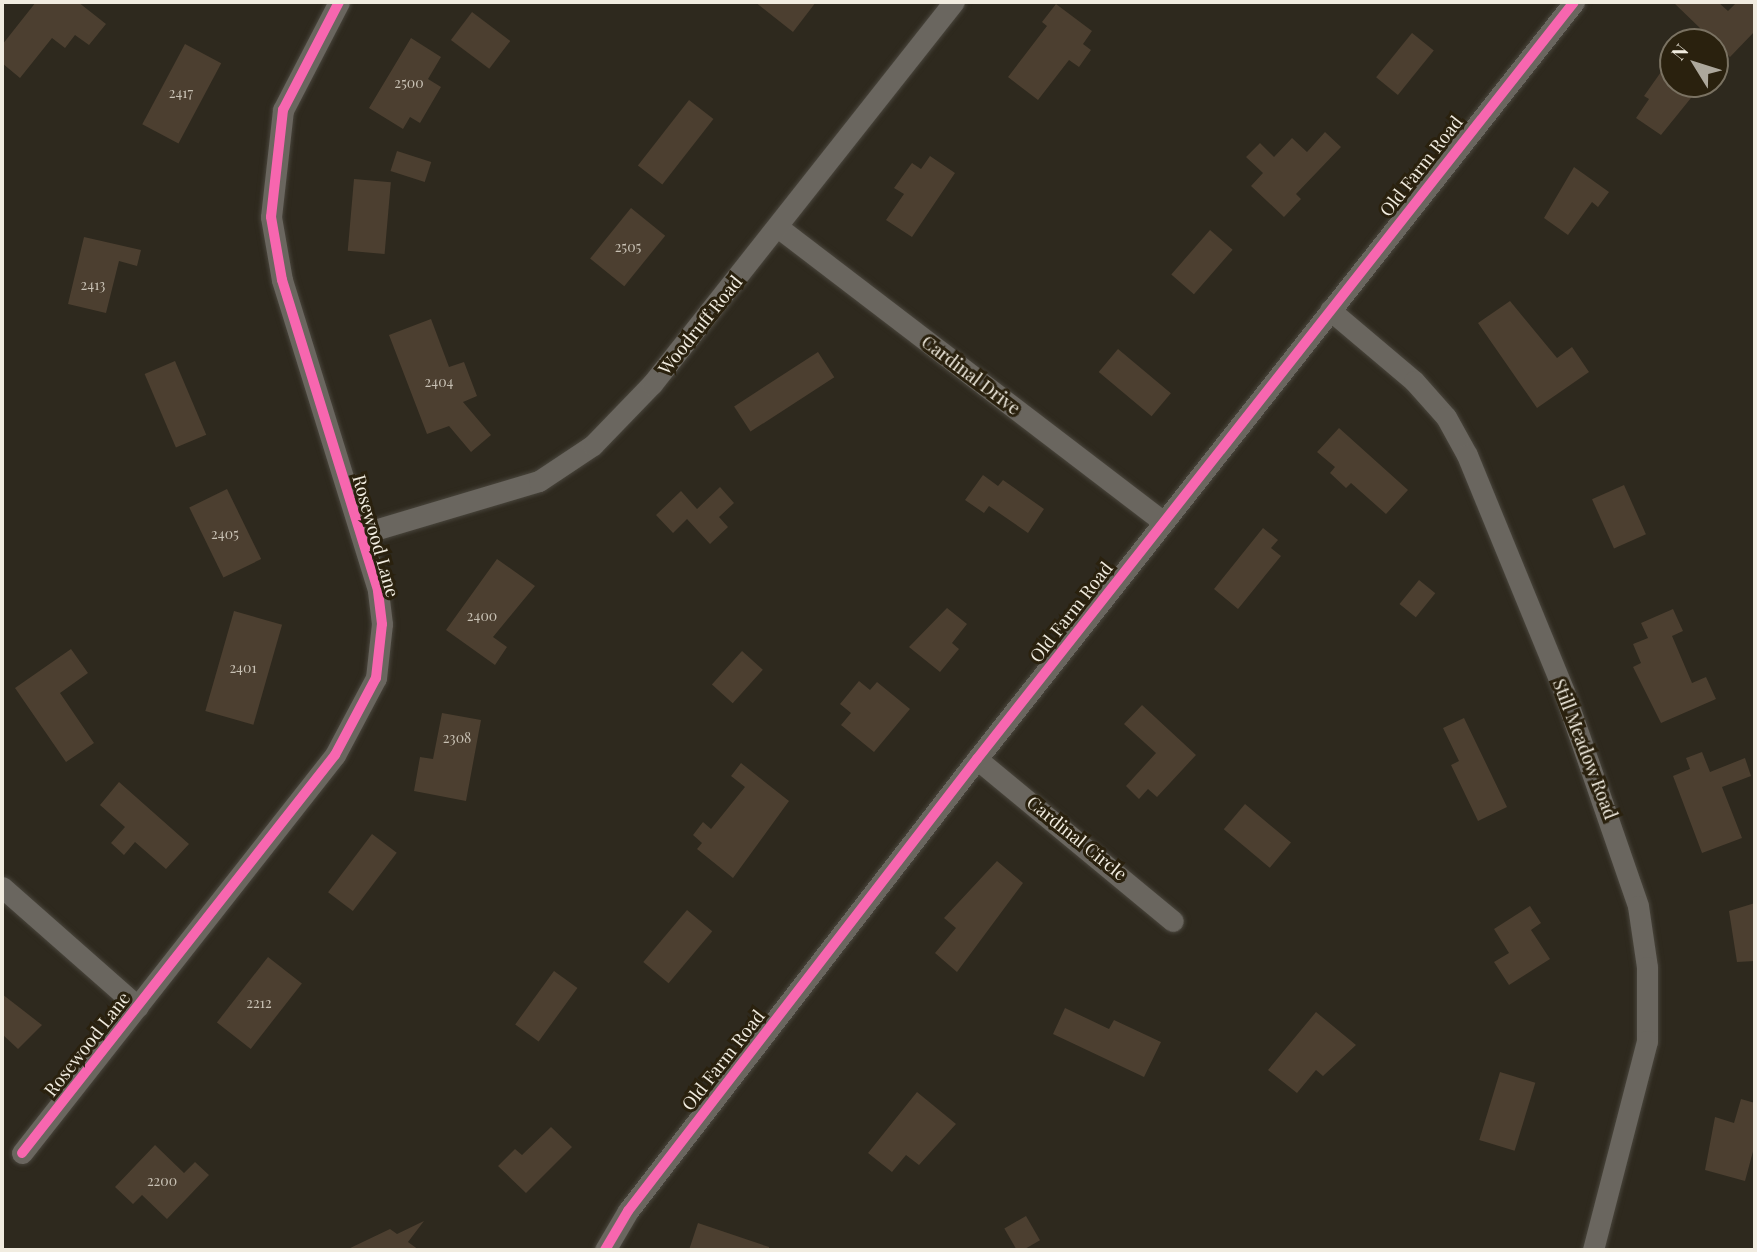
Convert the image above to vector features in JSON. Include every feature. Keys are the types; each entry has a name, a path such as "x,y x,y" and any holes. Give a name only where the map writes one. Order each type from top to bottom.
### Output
{"street":[{"name":"Rosewood Lane","path":"22,1153 318,778 367,702 381,653 382,624 361,534 282,281 271,217 283,110 339,2"},
{"name":"Woodruff Road","path":"361,534 492,496 563,468 652,384 779,228 954,2"},
{"name":"Old Farm Road","path":"605,1250 628,1211 977,759 1574,2"},
{"name":"Cardinal Drive","path":"779,228 1164,522"},
{"name":"Still Meadow Road","path":"1330,310 1414,381 1446,417 1467,454 1564,692 1638,906 1647,967 1647,1041 1592,1250"},
{"name":"Cardinal Circle","path":"977,759 1173,921"},
{"path":"2,887 138,1007"}],"building":[{"path":"36,2 78,2 106,24 89,45 75,35 65,48 52,38 20,78 2,63 2,45"},
{"path":"755,2 816,2 793,32"},
{"path":"1673,2 1718,2 1728,11 1737,2 1755,2 1755,31 1730,57 1729,28 1700,28"},
{"path":"1056,4 1092,31 1083,44 1091,50 1079,67 1069,60 1038,100 1008,77 1047,26 1042,22"},
{"path":"472,12 510,41 489,69 451,40"},
{"path":"1412,33 1434,51 1398,95 1376,77"},
{"path":"411,38 441,57 428,79 441,87 420,123 410,117 403,129 369,108"},
{"path":"185,44 221,63 178,144 142,124"},
{"path":"1659,75 1659,98 1691,98 1661,135 1636,118 1649,99 1644,96"},
{"path":"689,100 713,119 662,184 638,165"},
{"path":"1325,132 1341,147 1296,194 1301,199 1284,217 1251,186 1263,173 1246,157 1260,143 1274,157 1292,138 1307,152"},
{"path":"397,151 431,162 425,182 391,171"},
{"path":"930,156 955,173 912,237 886,220 904,194 894,188 912,163 921,169"},
{"path":"1574,167 1609,192 1598,207 1592,202 1568,235 1544,218"},
{"path":"354,179 391,182 385,254 348,251"},
{"path":"631,208 665,236 624,286 590,259"},
{"path":"1210,230 1233,250 1194,294 1171,275"},
{"path":"84,237 141,250 137,266 119,261 106,313 68,304"},
{"path":"1510,301 1557,358 1572,347 1589,372 1537,408 1478,323"},
{"path":"431,319 449,367 464,362 477,396 463,402 491,435 471,452 449,426 427,434 389,335"},
{"path":"1118,349 1171,393 1152,416 1099,372"},
{"path":"818,352 834,377 750,432 734,406"},
{"path":"175,361 206,435 176,448 145,374"},
{"path":"1339,428 1408,490 1386,514 1351,483 1346,488 1330,473 1335,467 1317,452"},
{"path":"983,475 998,486 1003,480 1044,509 1028,533 989,506 984,513 965,500"},
{"path":"1624,485 1646,534 1614,549 1592,499"},
{"path":"720,487 734,503 719,517 728,527 710,544 687,519 673,533 656,515 681,491 697,509"},
{"path":"227,489 261,559 223,578 189,507"},
{"path":"1263,528 1278,540 1271,548 1281,556 1238,609 1214,589"},
{"path":"497,559 535,586 493,637 507,647 495,665 446,630"},
{"path":"1419,580 1435,593 1416,617 1399,604"},
{"path":"947,608 967,624 952,643 959,649 940,672 909,647"},
{"path":"1673,609 1683,631 1672,636 1692,683 1706,677 1716,699 1661,723 1633,667 1641,663 1633,644 1648,638 1641,623"},
{"path":"234,611 282,625 253,725 205,711"},
{"path":"71,649 88,673 60,693 94,743 66,762 15,688"},
{"path":"742,651 763,670 733,703 712,684"},
{"path":"859,681 870,690 877,682 910,709 874,752 841,725 851,713 840,704"},
{"path":"1142,705 1196,755 1157,797 1148,789 1139,799 1126,786 1156,753 1124,724"},
{"path":"442,713 481,720 466,801 414,791 420,757 433,759"},
{"path":"1464,718 1507,807 1478,821 1451,765 1459,761 1443,728"},
{"path":"1702,752 1710,772 1745,758 1751,776 1722,787 1742,838 1702,853 1673,776 1690,769 1686,758"},
{"path":"741,763 789,801 733,878 697,849 702,843 693,835 703,822 711,829 745,787 731,776"},
{"path":"119,782 189,844 166,869 135,842 124,855 111,843 125,827 100,805"},
{"path":"1245,804 1291,843 1270,868 1224,829"},
{"path":"372,834 397,853 353,911 328,892"},
{"path":"997,861 1023,883 957,972 935,953 956,928 944,918"},
{"path":"1755,903 1755,961 1737,962 1729,911"},
{"path":"1530,906 1541,923 1531,930 1550,959 1509,985 1494,962 1509,953 1494,929"},
{"path":"687,910 712,931 669,983 643,962"},
{"path":"268,957 302,983 251,1049 217,1022"},
{"path":"554,971 577,988 539,1041 515,1024"},
{"path":"2,994 42,1025 18,1049 2,1034"},
{"path":"1065,1008 1109,1029 1114,1020 1161,1042 1144,1077 1053,1034"},
{"path":"1316,1012 1356,1045 1323,1076 1316,1070 1297,1093 1268,1070"},
{"path":"1500,1072 1535,1083 1515,1151 1479,1140"},
{"path":"917,1092 956,1124 919,1165 906,1155 892,1172 868,1153"},
{"path":"1741,1099 1755,1103 1755,1144 1745,1181 1705,1170 1715,1117 1734,1123"},
{"path":"551,1127 572,1147 526,1193 498,1166 515,1149 522,1155"},
{"path":"155,1145 184,1173 195,1162 209,1175 167,1219 142,1195 133,1204 115,1187"},
{"path":"1026,1216 1040,1240 1023,1250 1017,1250 1004,1228"},
{"path":"424,1221 408,1242 419,1250 346,1250 390,1229 397,1234"},
{"path":"698,1223 769,1247 769,1250 689,1250"}],"cycle path":[{"path":"22,1153 335,755 376,678 382,624 378,590 282,280 271,217 283,110 339,2"},
{"path":"605,1250 628,1211 977,759 1574,2"}]}
